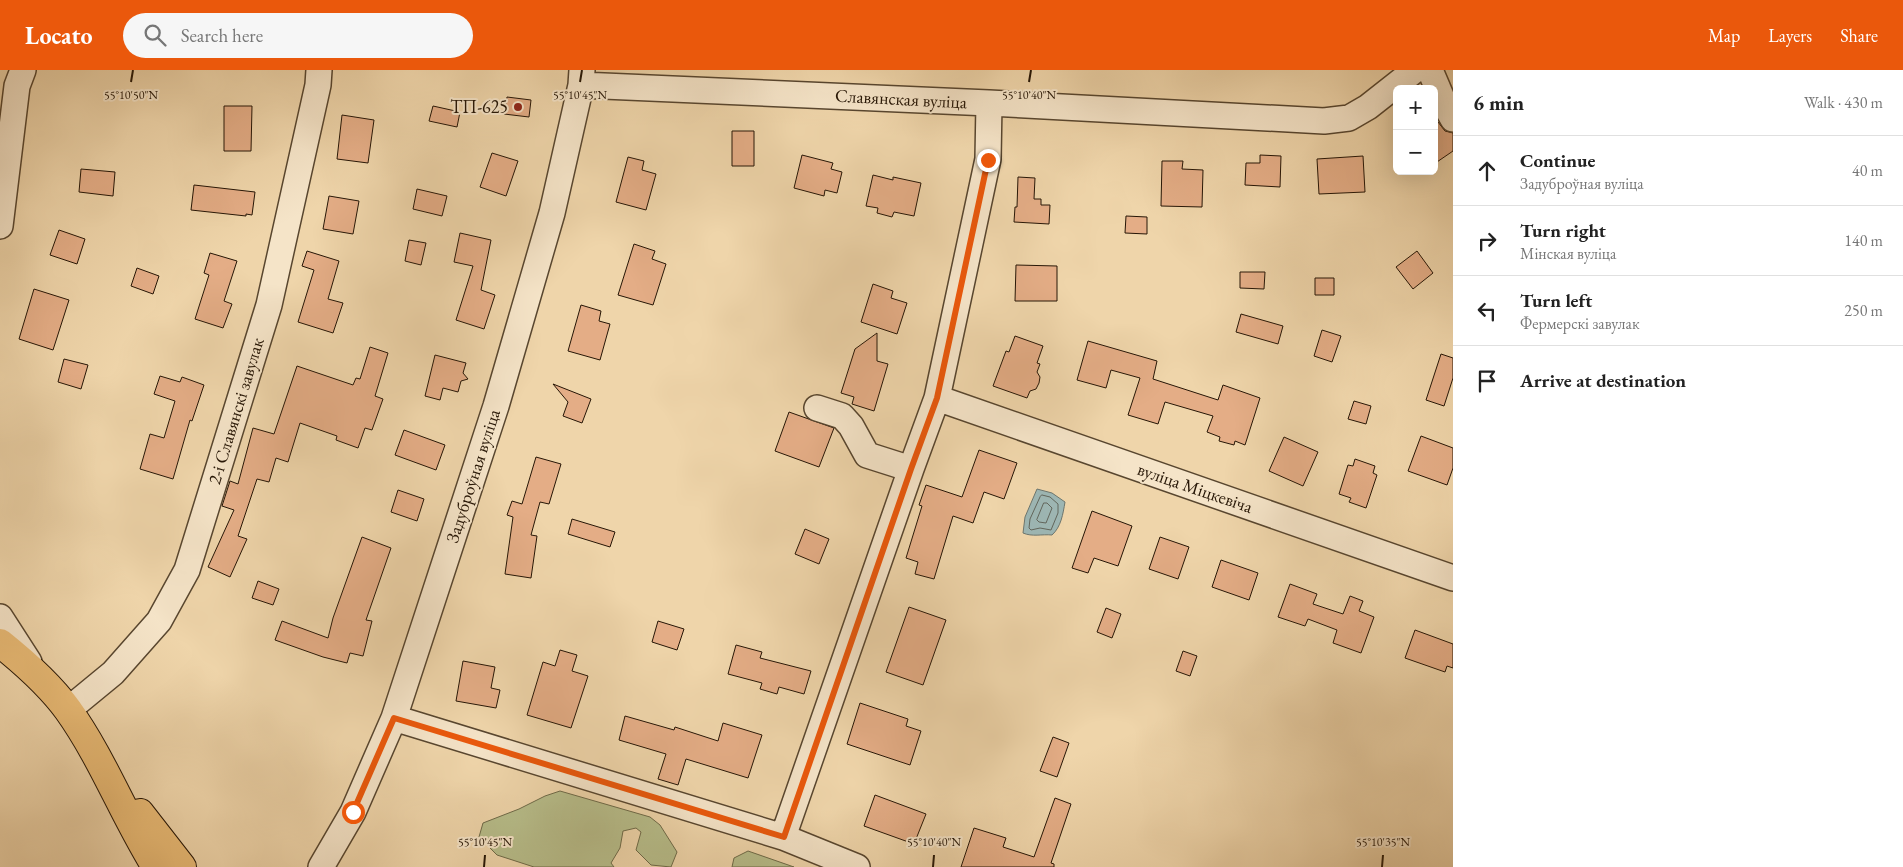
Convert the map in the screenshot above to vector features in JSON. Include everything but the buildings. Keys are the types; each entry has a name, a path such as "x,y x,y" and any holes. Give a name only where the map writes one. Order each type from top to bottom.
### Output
{"main road":[{"path":"0,643 36,673 68,710 99,762 135,834 156,867"},
{"path":"99,762 182,867"}],"street":[{"path":"0,226 17,86 23,70"},
{"name":"2-і Славянскі завулак","path":"68,710 113,673 159,621 186,570 268,306 318,85 319,70"},
{"name":"Славянская вуліца","path":"582,78 1324,122 1349,118 1368,107 1415,70"},
{"path":"1430,70 1453,119"},
{"name":"Задуброўная вуліца","path":"321,867 353,812 394,718 496,406 552,213 582,78"},
{"path":"784,837 937,398 988,160 989,103"},
{"name":"вуліца Міцкевіча","path":"937,398 1453,578"},
{"path":"817,408 842,416 851,426 867,454 911,469"},
{"path":"0,617 36,673"},
{"path":"394,718 784,837 857,867"}],"green space":[{"path":"560,791 650,817 660,825 677,852 671,867 651,865 636,850 641,832 636,828 623,831 620,848 611,863 614,867 534,867 497,855 479,837 483,823"},
{"path":"748,851 794,867 732,867 734,858"}],"water":[{"path":"1037,489 1052,493 1065,502 1060,524 1052,535 1023,533 1025,517"}],"place":[{"name":"ТП-625","path":"518,107"}],"route":[{"path":"353,812 394,718 784,837 937,398 988,160"}]}
